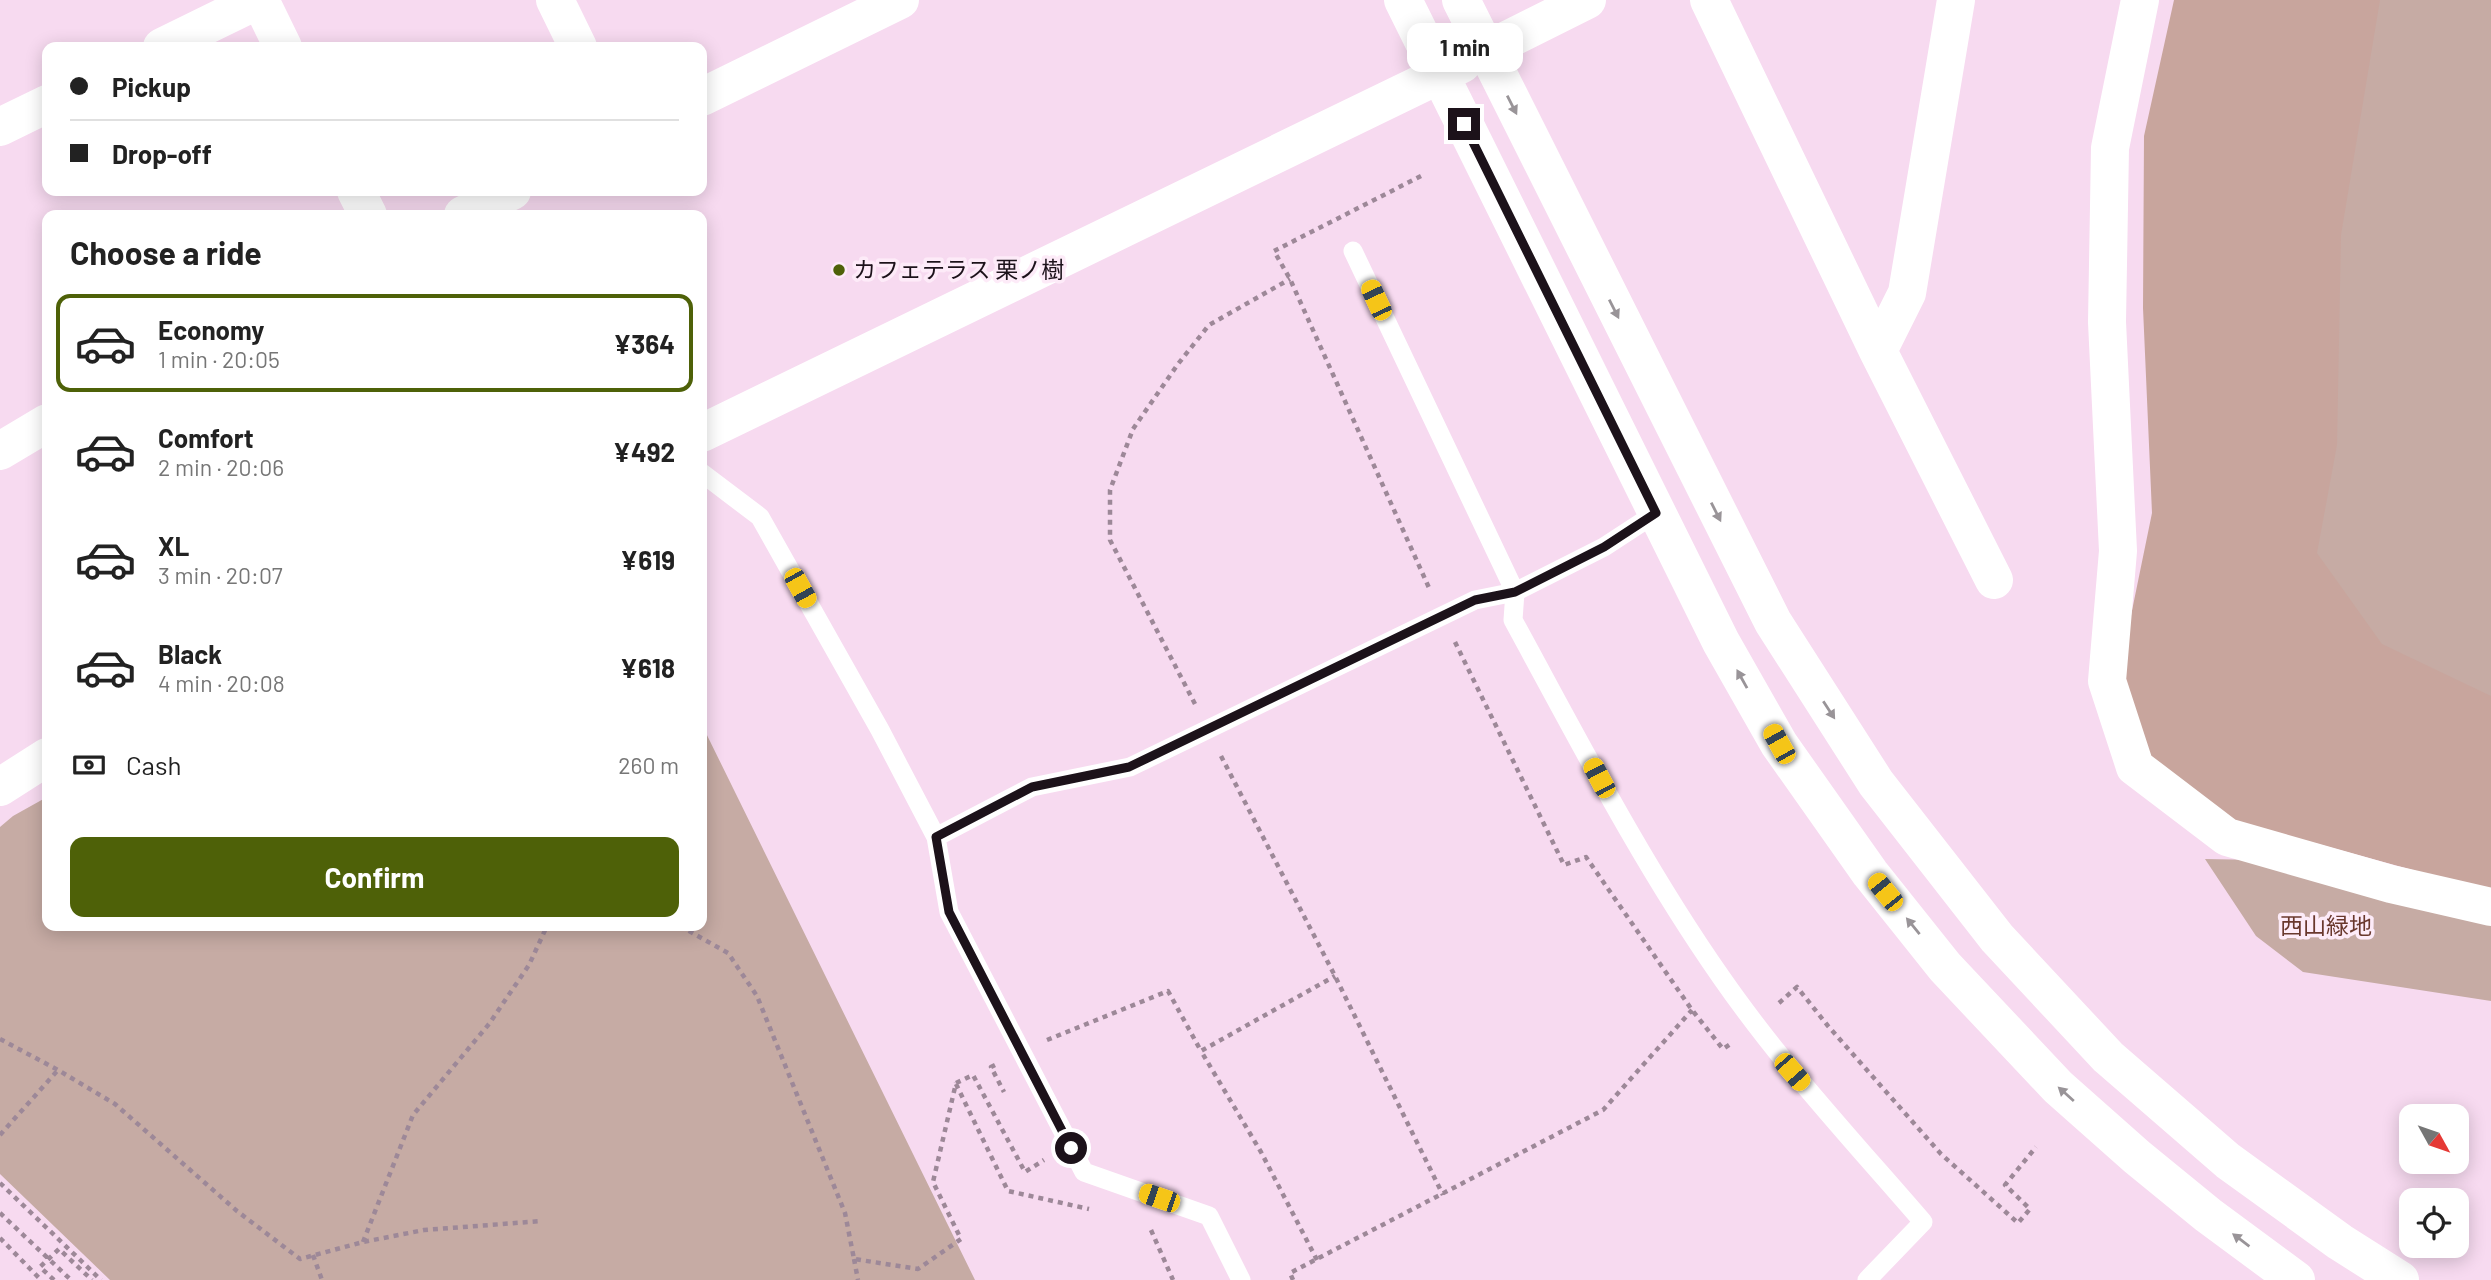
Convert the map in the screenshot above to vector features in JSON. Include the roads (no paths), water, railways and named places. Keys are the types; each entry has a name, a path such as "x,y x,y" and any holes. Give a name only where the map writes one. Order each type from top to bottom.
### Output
{"street":[{"path":"172,42 259,0 281,42"},
{"path":"555,0 576,42"},
{"path":"707,94 849,11 900,0"},
{"path":"1403,0 1721,642 1779,744 1870,873 1945,967 2058,1087 2127,1149 2208,1215 2296,1280"},
{"path":"1461,0 1773,622 1876,783 1997,938 2108,1057 2228,1161 2340,1242 2400,1280"},
{"path":"707,431 1440,75 1587,0"},
{"path":"1709,0 1878,351 1994,580"},
{"path":"1878,351 1907,293 1956,0"},
{"path":"2140,0 2110,148 2107,322 2118,551 2107,681 2135,767 2227,837 2392,884 2491,907"},
{"path":"0,127 42,106"},
{"path":"473,210 502,196"},
{"path":"0,451 42,426"},
{"path":"0,787 42,760"}],"lane":[{"path":"1353,251 1515,592 1513,620 1637,846 1720,976 1776,1053 1923,1222 1867,1280"},
{"path":"707,477 760,517 880,730 936,837 949,912 1084,1172 1209,1216 1241,1280"},
{"path":"936,837 1032,787 1129,767 1475,600 1515,592 1604,547 1656,513"}],"place":[{"name":"カフェテラス 栗ノ樹","path":"839,270"}],"park label":[{"name":"西山緑地","path":"2326,926"}]}
